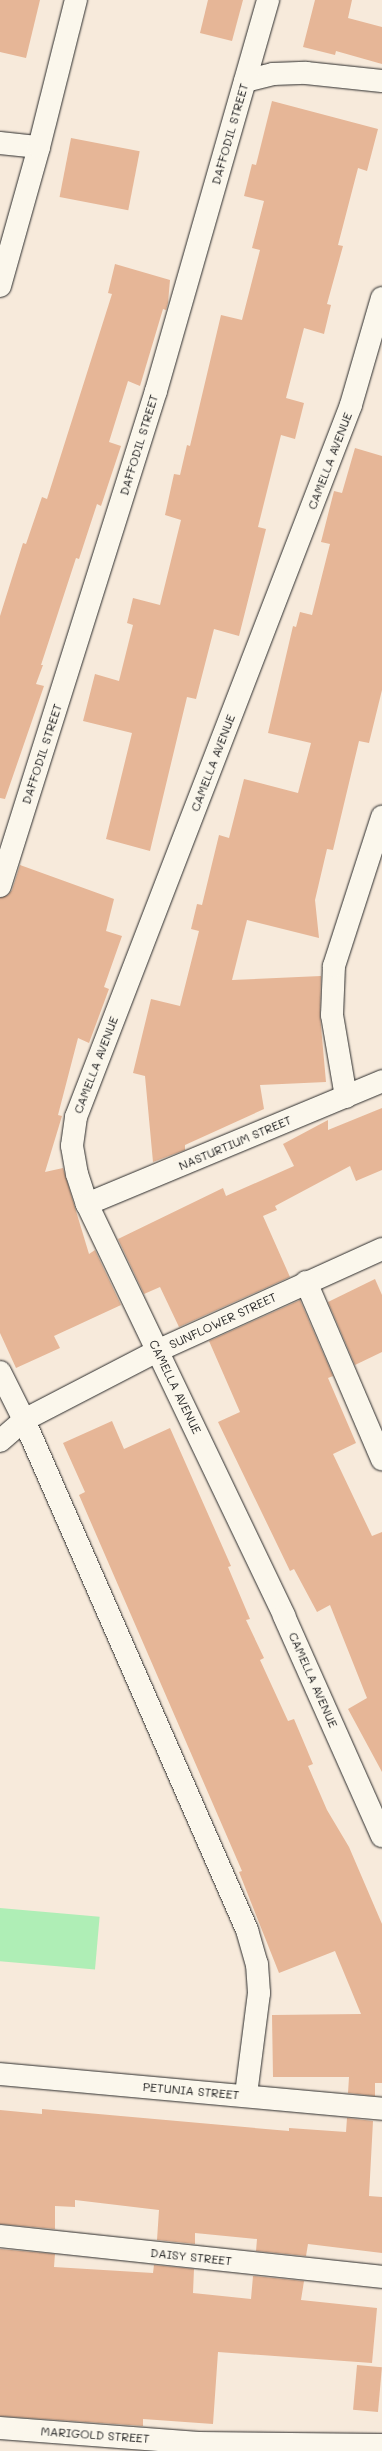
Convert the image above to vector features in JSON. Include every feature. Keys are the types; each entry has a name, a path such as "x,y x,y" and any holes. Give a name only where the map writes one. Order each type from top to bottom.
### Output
{"street":[{"path":"0,286 39,147 76,0"},
{"name":"DAFFODIL STREET","path":"0,886 156,391 268,0"},
{"path":"245,81 273,74 306,73 382,81"},
{"path":"0,143 39,147"},
{"name":"CAMELLA AVENUE","path":"382,298 351,406 76,1118 72,1146 77,1174 87,1204 284,1616 375,1800 382,1836"},
{"path":"346,1097 332,1015 334,966 382,818"},
{"name":"NASTURTIUM STREET","path":"87,1204 382,1081"},
{"name":"SUNFLOWER STREET","path":"0,1441 24,1420 157,1351 306,1282 382,1249"},
{"path":"306,1282 382,1458"},
{"path":"0,1372 24,1420 247,1930 257,1964 259,1993 246,2095"},
{"name":"PETUNIA STREET","path":"0,2074 382,2108"},
{"name":"DAISY STREET","path":"0,2236 382,2277"},
{"name":"MARIGOLD STREET","path":"0,2428 198,2443 382,2445"}],"green space":[{"path":"0,1908 100,1917 95,1970 0,1961"}],"building":[{"path":"0,0 40,0 26,58 0,52"},
{"path":"208,0 243,0 232,41 200,33"},
{"path":"315,0 352,0 348,18 382,27 382,64 336,51 335,55 303,47"},
{"path":"272,101 378,129 367,171 358,168 338,245 343,246 327,304 331,305 324,334 304,328 286,398 304,403 295,439 281,435 258,527 266,529 239,636 214,629 196,699 187,697 150,851 106,839 132,733 83,721 95,674 119,681 133,625 127,623 133,598 160,605 181,520 165,515 174,474 180,475 187,445 190,446 221,315 242,320 260,250 252,248 264,201 244,196 252,164 256,165"},
{"path":"71,138 140,151 128,210 60,197"},
{"path":"115,264 170,280 168,303 166,310 163,309 140,386 128,381 109,442 121,446 101,506 97,504 79,559 76,558 36,684 44,686 5,799 0,798 0,616 23,543 26,544 42,497 47,499 112,294 108,293"},
{"path":"355,448 382,456 382,690 369,743 359,741 333,850 327,849 315,900 319,938 247,920 232,980 321,976 320,1015 326,1082 260,1085 264,1109 185,1145 185,1150 153,1162 145,1076 133,1073 151,999 180,1006 199,931 191,929 197,904 202,905 219,835 229,838 244,779 298,793 311,743 268,733 293,626 296,627 300,612 312,615 330,544 321,542 334,491 342,493"},
{"path":"20,865 114,899 106,931 122,936 104,987 109,989 89,1043 78,1038 58,1115 62,1116 45,1172 63,1168 89,1254 95,1250 121,1305 54,1336 60,1348 16,1368 0,1333 0,898 8,895 12,890"},
{"path":"382,1108 382,1170 356,1181 350,1166 275,1206 277,1210 263,1216 290,1277 179,1327 160,1287 144,1294 118,1239 223,1188 226,1196 294,1166 283,1144 328,1120 328,1130"},
{"path":"375,1279 382,1295 382,1352 355,1365 328,1302"},
{"path":"300,1300 333,1376 328,1378 356,1443 333,1454 372,1536 382,1532 382,1772 348,1709 367,1698 330,1605 317,1612 294,1569 290,1571 218,1422 240,1412 209,1341"},
{"path":"112,1421 124,1449 170,1428 231,1566 228,1567 250,1619 246,1620 264,1658 260,1660 288,1721 294,1719 313,1764 308,1766 327,1810 349,1847 382,1924 382,2083 375,2083 375,2096 348,2093 349,2077 273,2077 272,2015 361,2014 335,1951 279,1973 239,1872 242,1871 79,1495 85,1492 63,1443"},
{"path":"42,2109 289,2131 289,2128 346,2132 347,2118 373,2121 369,2196 382,2197 382,2253 308,2244 306,2256 256,2251 257,2239 195,2233 195,2244 157,2240 159,2210 75,2200 75,2207 55,2206 55,2229 0,2224 0,2110 42,2114"},
{"path":"0,2249 55,2254 54,2267 153,2273 154,2265 194,2269 193,2293 251,2299 253,2276 304,2281 301,2300 377,2308 372,2363 218,2352 213,2424 143,2419 143,2426 0,2416"},
{"path":"357,2365 382,2367 378,2412 353,2410"}]}
